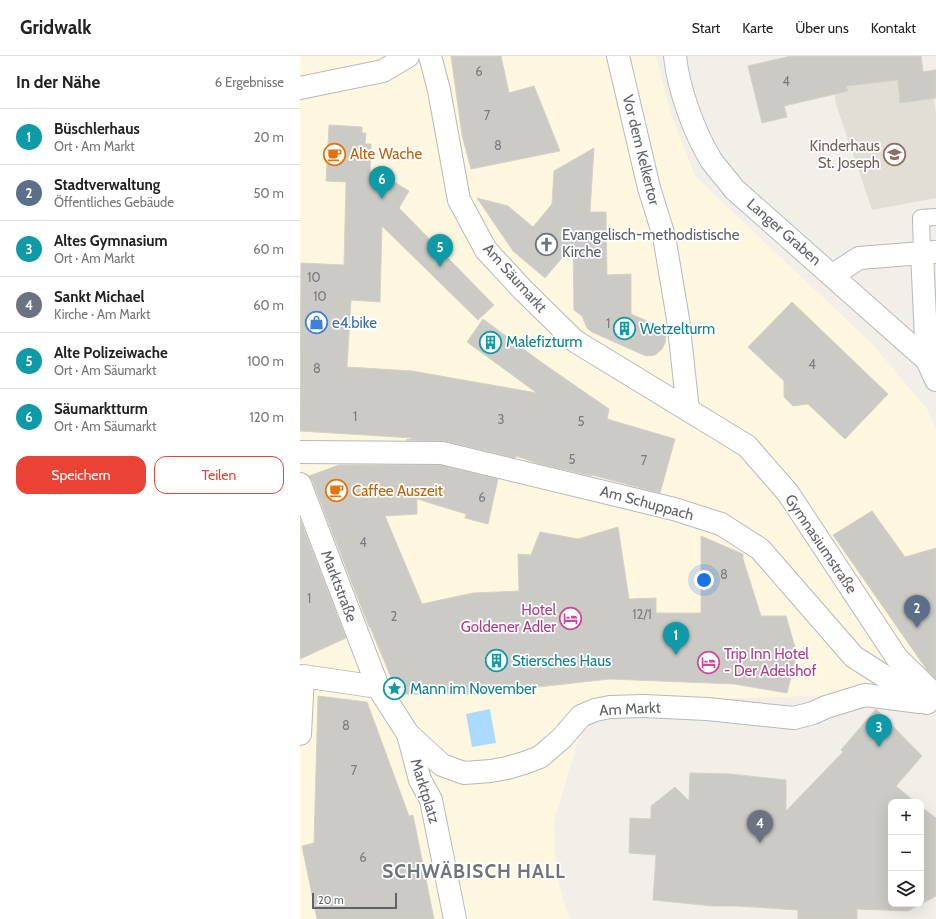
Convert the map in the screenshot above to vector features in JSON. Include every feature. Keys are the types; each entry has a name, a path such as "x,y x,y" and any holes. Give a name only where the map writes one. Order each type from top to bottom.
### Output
{"street":[{"path":"300,88 383,71 408,56"},
{"name":"Am Säumarkt","path":"430,56 439,90 459,200 486,250 523,290 575,341 688,410"},
{"name":"Vor dem Kelkertor","path":"618,56 649,188 664,236 678,319 688,410"},
{"name":"Langer Graben","path":"675,56 676,72 696,132 712,160 734,188 928,360 936,380"},
{"path":"833,275 859,258 929,252 928,360"},
{"name":"Gymnasiumstraße","path":"688,410 746,446 788,493 897,658 933,701"},
{"name":"Am Schuppach","path":"300,452 442,453 674,509 721,524 760,549 854,657 933,701"},
{"name":"Marktstraße","path":"300,484 378,687"},
{"path":"300,734 302,676 378,687"},
{"name":"Am Markt","path":"378,687 408,734 442,765 464,773 491,771 524,763 540,756 562,738 581,716 595,710 610,707 644,706 707,709 794,718 865,695 933,701"},
{"name":"Marktplatz","path":"408,734 420,780 431,800 455,919"}],"lane":[{"path":"929,252 921,218 936,217"}],"shaded area":[{"path":"300,56 656,56 671,115 695,176 873,345 927,409 936,430 936,692 589,703 554,822 556,874 568,916 572,919 300,919"},
{"name":"Kinderhaus St. Joseph","path":"829,56 921,56 923,71 936,70 936,92 933,93 936,113 936,198 872,210 836,104"}],"water":[{"path":"490,709 496,743 472,747 466,714"}],"building":[{"path":"451,56 501,56 509,93 534,86 560,151 471,169 462,135"},
{"path":"791,56 921,56 923,72 936,70 936,98 900,103 898,80 846,86 848,91 784,106 787,117 762,123 748,66"},
{"path":"329,125 362,127 362,133 366,133 365,144 371,144 370,172 379,173 409,191 399,208 494,305 478,320 382,226 380,302 351,300 347,367 412,371 537,393 467,342 483,319 541,362 609,409 607,419 675,439 660,493 592,475 540,464 516,456 515,458 445,441 406,440 413,438 300,431 301,263 344,265 346,182 326,181"},
{"path":"594,148 590,212 606,212 607,275 631,274 631,314 656,325 666,336 662,349 655,355 646,356 592,332 587,328 582,316 574,310 573,245 545,278 513,251 477,198 508,206 533,227 552,204 554,171"},
{"path":"792,302 888,394 845,439 808,404 793,406 784,397 784,381 748,347"},
{"path":"339,465 440,465 498,479 488,524 465,518 466,514 417,499 417,514 385,516 422,604 473,593 519,591 518,554 531,555 540,532 578,539 618,527 629,599 656,598 656,613 701,613 701,536 743,554 743,559 761,616 786,616 797,654 787,693 734,684 610,679 474,694 398,694 369,627 312,480 309,476"},
{"path":"872,511 905,557 936,548 936,679 927,670 833,535"},
{"path":"300,519 346,638 300,659"},
{"path":"318,696 367,702 409,816 413,815 434,919 317,919 302,846 314,843"},
{"path":"876,709 922,756 896,786 911,799 888,799 888,907 915,907 908,911 857,909 857,919 798,919 798,910 713,906 653,900 656,855 629,853 630,818 651,819 651,806 675,787 689,801 690,773 730,774 786,780 786,811 843,752 841,750"},
{"path":"924,809 936,818 936,896 924,902"}],"place":[{"name":"Alte Wache","path":"335,154"},
{"name":"Kinderhaus St. Joseph","path":"895,155"},
{"name":"Säumarktturm","path":"382,199"},
{"name":"Evangelisch-methodistische Kirche","path":"546,244"},
{"name":"Alte Polizeiwache","path":"440,267"},
{"name":"e4.bike","path":"316,323"},
{"name":"Wetzelturm","path":"625,329"},
{"name":"Malefizturm","path":"491,342"},
{"name":"Caffee Auszeit","path":"336,491"},
{"name":"Hotel Goldener Adler","path":"571,619"},
{"name":"Stadtverwaltung","path":"917,628"},
{"name":"Büschlerhaus","path":"676,655"},
{"name":"Stiersches Haus","path":"496,661"},
{"name":"Trip Inn Hotel - Der Adelshof","path":"709,663"},
{"name":"Mann im November","path":"395,689"},
{"name":"Altes Gymnasium","path":"879,747"},
{"name":"Sankt Michael","path":"760,843"}],"district":[{"name":"SCHWÄBISCH HALL","path":"474,871"}]}
